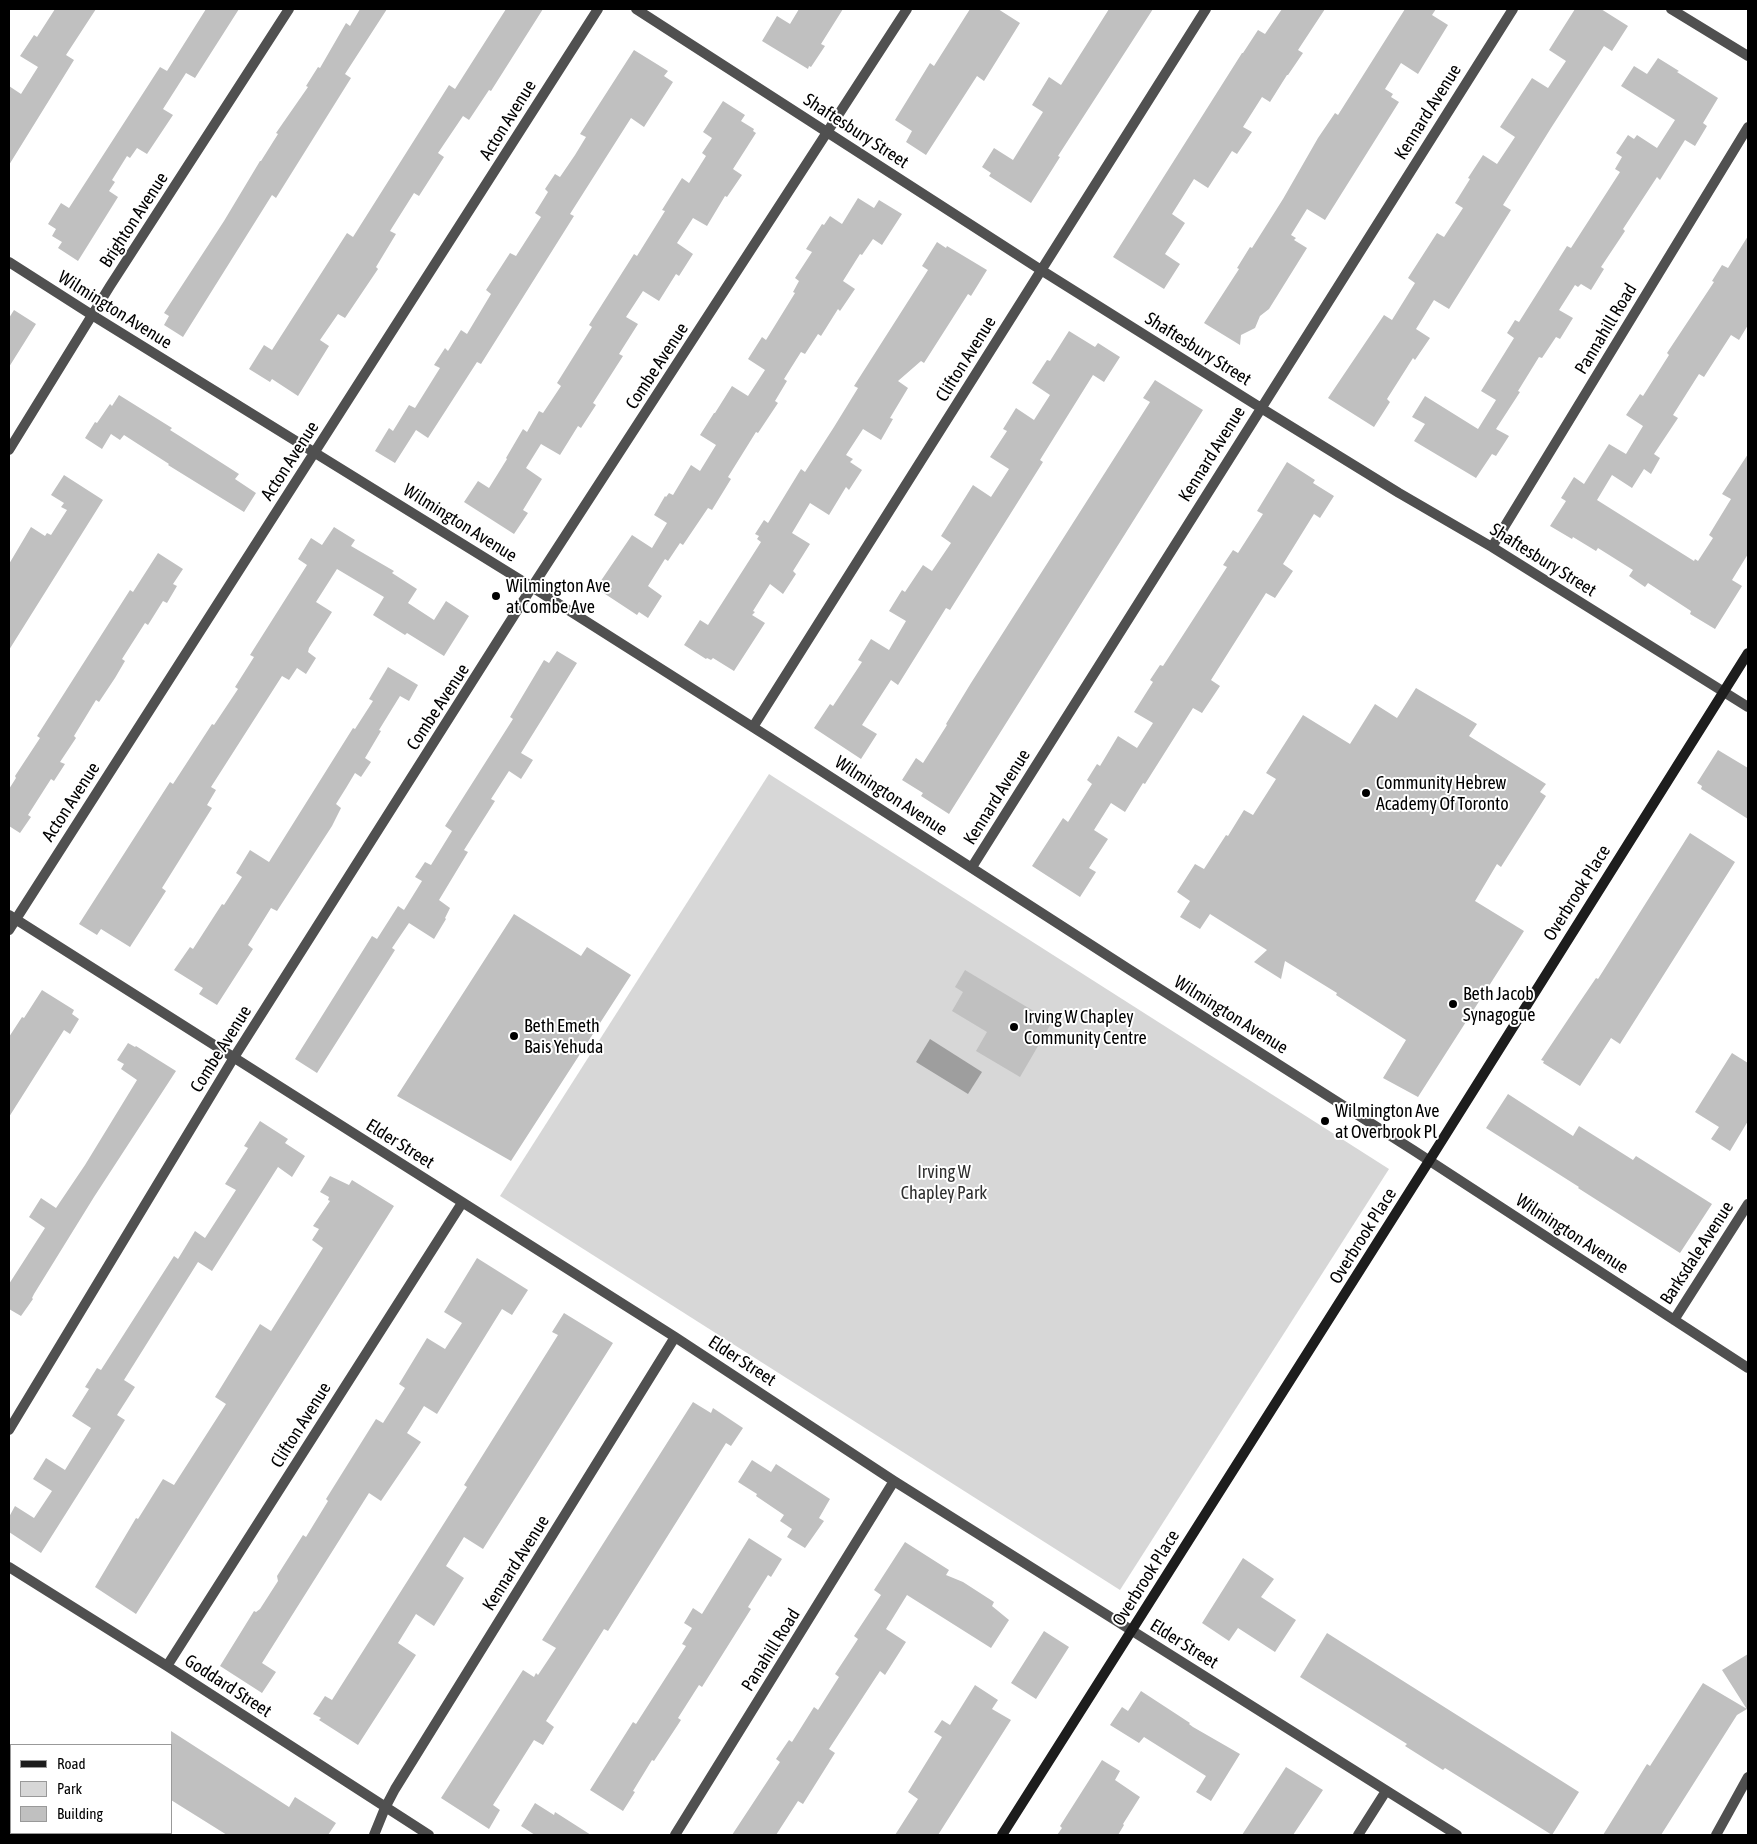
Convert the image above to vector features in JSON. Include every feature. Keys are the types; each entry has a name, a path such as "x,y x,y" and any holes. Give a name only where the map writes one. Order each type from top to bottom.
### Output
{"street":[{"name":"Brighton Avenue","path":"9,450 92,315 289,9"},
{"name":"Acton Avenue","path":"9,930 12,917 316,452 598,9"},
{"name":"Shaftesbury Street","path":"636,9 1041,270 1260,408 1748,706"},
{"name":"Combe Avenue","path":"9,1430 233,1058 532,587 907,9"},
{"name":"Clifton Avenue","path":"753,726 1206,9"},
{"name":"Kennard Avenue","path":"972,867 1513,9"},
{"path":"1671,9 1748,56"},
{"name":"Pannahill Road","path":"1492,548 1748,127"},
{"name":"Wilmington Avenue","path":"9,262 753,726 1748,1368"},
{"name":"Overbrook Place","path":"1002,1835 1748,653"},
{"name":"Elder Street","path":"12,917 675,1337 894,1481 1457,1835"},
{"name":"Clifton Avenue","path":"167,1666 462,1203"},
{"name":"Barksdale Avenue","path":"1674,1320 1748,1204"},
{"name":"Kennard Avenue","path":"374,1835 385,1808 400,1781 675,1337"},
{"name":"Panahill Road","path":"674,1835 894,1481"},
{"name":"Goddard Street","path":"9,1567 167,1666 429,1835"},
{"path":"1716,1835 1748,1777"},
{"path":"1358,1835 1386,1791"}],"green space":[{"name":"Irving W Chapley Park","path":"769,774 1389,1169 1120,1590 500,1196"}],"shaded area":[{"path":"930,1039 982,1072 968,1094 916,1062"}],"building":[{"path":"55,9 96,9 66,55 74,60 9,165 9,86 21,94 38,67 20,56 34,35 37,37"},
{"path":"206,9 239,9 195,78 186,73 163,109 173,115 147,154 137,148 130,158 127,156 112,180 115,182 109,191 118,197 78,261 58,248 62,242 52,236 56,229 48,224 61,203 69,208 160,67 167,71"},
{"path":"360,9 387,9 345,74 351,78 276,198 272,195 183,337 164,325 169,316 164,313 224,221 278,134 276,133 308,87 306,86 318,67 320,68 346,23 350,26"},
{"path":"506,9 543,9 491,91 489,90 469,120 463,116 438,153 444,157 419,196 414,193 390,231 396,234 376,267 378,269 345,318 338,314 320,340 329,346 298,396 272,379 270,382 249,369 264,345 272,350 347,233 353,237 449,85 455,89"},
{"path":"799,9 843,9 821,44 825,46 808,69 762,41 777,16 790,24"},
{"path":"970,9 998,9 1020,23 984,81 977,76 926,155 906,142 912,131 895,120 930,63 934,66"},
{"path":"1109,9 1153,9 1058,156 1060,157 1031,203 989,176 991,173 982,167 994,148 1013,160 1043,112 1032,105 1049,77 1061,85"},
{"path":"1282,9 1325,9 1298,50 1303,53 1270,102 1262,97 1243,127 1252,132 1237,154 1232,151 1208,188 1194,179 1172,214 1185,223 1165,254 1180,264 1164,289 1113,257 1242,53 1258,30 1265,34"},
{"path":"1405,9 1436,9 1432,15 1448,25 1418,74 1401,63 1385,89 1393,94 1391,97 1399,102 1325,220 1307,209 1291,235 1296,238 1294,240 1307,248 1269,309 1260,316 1255,328 1241,335 1240,345 1204,323 1239,269 1237,268 1250,247 1252,248 1283,199 1318,138 1335,113 1338,115"},
{"path":"1575,9 1601,9 1628,26 1612,51 1604,46 1551,128 1503,205 1511,210 1449,309 1434,300 1416,329 1430,338 1415,360 1413,358 1387,399 1390,402 1374,427 1328,398 1384,315 1392,320 1415,283 1408,278 1437,233 1444,237 1463,208 1455,203 1483,155 1497,164 1515,137 1500,127 1532,78 1548,88 1566,61 1549,50"},
{"path":"634,50 668,71 664,76 673,82 644,127 631,118 570,214 574,216 481,364 477,362 428,438 416,430 395,463 375,451 389,428 393,431 409,405 415,408 440,368 434,365 445,348 448,351 461,330 467,334 491,294 486,290 510,253 516,256 541,217 535,213 548,192 545,189 555,174 560,177 575,155 586,137 580,134"},
{"path":"1658,58 1718,98 1703,123 1707,126 1695,146 1685,140 1660,180 1657,177 1623,229 1625,231 1601,267 1604,269 1591,290 1581,284 1578,287 1575,285 1559,310 1573,318 1560,339 1556,337 1542,358 1539,357 1518,391 1520,392 1496,429 1509,436 1496,456 1492,454 1476,478 1414,441 1425,424 1412,417 1425,396 1478,429 1496,400 1481,391 1514,338 1507,333 1515,320 1519,322 1567,246 1571,248 1620,172 1615,169 1622,157 1616,153 1628,135 1634,139 1637,135 1657,148 1675,120 1621,86 1634,66 1647,74"},
{"path":"723,101 745,115 741,121 754,129 753,131 756,133 733,169 742,175 727,197 725,196 707,226 693,218 677,243 693,254 679,276 676,274 659,301 643,291 626,317 638,324 619,354 623,356 593,403 596,405 581,428 578,426 560,455 541,444 526,468 542,479 523,510 528,513 514,534 464,502 478,481 489,488 523,429 527,432 539,411 543,413 561,386 557,383 592,327 589,325 634,254 637,256 665,211 662,210 682,178 689,183 706,156 702,153 712,138 703,132"},
{"path":"858,198 874,208 879,200 902,214 882,245 873,239 862,255 860,254 843,281 855,289 840,311 838,309 821,336 818,334 805,354 801,352 784,379 787,381 775,401 778,403 758,433 756,432 728,477 731,479 712,510 708,508 683,545 680,543 668,561 665,559 648,586 662,596 648,618 639,612 637,615 596,588 632,535 652,548 667,523 654,515 665,496 669,493 673,495 691,465 700,471 716,445 700,435 732,386 748,396 765,370 748,359 762,337 766,340 795,293 793,292 799,281 795,278 812,252 806,249 822,224 824,225 830,216 842,224"},
{"path":"1748,236 1748,325 1739,340 1731,335 1704,377 1699,374 1673,415 1678,418 1654,454 1660,458 1651,474 1644,469 1632,488 1612,475 1597,500 1694,561 1695,559 1698,561 1713,538 1709,535 1731,499 1722,494 1748,454 1748,554 1732,580 1742,586 1715,629 1690,614 1691,611 1648,583 1645,587 1629,576 1633,570 1598,548 1596,551 1550,526 1566,501 1561,498 1574,477 1584,484 1609,444 1626,454 1643,426 1626,415 1640,394 1643,396 1669,355 1667,353 1714,282 1712,281 1722,265 1728,268"},
{"path":"937,242 987,270 971,296 968,294 924,363 921,361 898,381 908,388 890,418 893,419 881,440 863,429 846,455 853,459 850,462 862,470 849,490 846,487 829,515 810,503 792,533 810,544 793,571 796,574 783,594 770,584 753,611 755,612 752,615 765,623 734,671 713,658 711,660 706,659 684,645 700,620 708,625 761,542 757,539 759,536 755,534 764,520 768,523 801,469 805,472 834,427 858,388 854,386 928,270 922,266"},
{"path":"14,310 36,324 9,367 9,318"},
{"path":"1069,331 1095,347 1098,343 1120,357 1104,382 1093,375 1040,460 1043,462 950,610 946,608 898,685 891,680 862,725 877,734 861,759 814,728 830,704 833,706 862,662 858,660 871,639 889,650 906,621 889,611 902,590 905,592 923,565 932,571 951,543 941,536 973,485 991,497 1009,469 990,457 1007,431 1003,429 1016,408 1034,420 1050,395 1032,383 1047,360 1050,361"},
{"path":"1155,380 1203,410 949,814 921,796 923,793 902,780 916,758 923,763 971,683 1150,402 1143,398"},
{"path":"119,395 172,428 170,430 239,474 235,479 256,493 244,512 124,435 120,440 111,434 102,449 85,438 95,422 97,423 110,404 112,406"},
{"path":"1287,462 1315,480 1313,483 1334,496 1320,518 1314,514 1283,564 1293,571 1275,598 1266,593 1211,680 1220,686 1202,713 1193,708 1125,812 1111,803 1094,830 1108,839 1089,868 1096,872 1080,897 1032,866 1063,818 1068,822 1092,784 1087,780 1097,764 1100,766 1118,736 1137,748 1153,723 1134,712 1153,682 1150,680 1160,665 1163,666 1227,567 1223,565 1233,550 1238,553 1263,514 1257,511"},
{"path":"64,475 103,500 9,650 9,564 31,527 45,536 47,533 51,535 67,510 61,507 64,503 51,495"},
{"path":"334,527 355,540 351,546 394,571 392,573 417,589 408,603 434,620 446,601 469,616 444,656 373,615 384,597 337,569 316,602 332,612 309,648 308,652 316,658 306,674 297,668 289,680 282,676 211,787 216,790 207,805 212,808 162,888 166,891 130,947 101,929 97,935 79,924 170,782 173,784 212,724 214,725 238,689 235,687 254,657 250,655 307,565 298,559 311,538 322,545"},
{"path":"158,553 183,569 173,584 177,586 167,603 163,601 148,625 145,623 122,659 125,661 115,678 99,702 96,700 74,736 76,738 60,762 65,764 54,781 51,779 28,815 31,817 20,833 9,826 9,789 16,778 15,776 40,738 37,736 130,590 133,592"},
{"path":"557,651 577,663 521,753 533,760 521,779 509,771 491,799 495,801 464,850 468,852 439,900 450,908 446,919 434,939 409,923 392,948 395,950 317,1073 295,1059 372,936 377,939 398,906 404,910 422,881 415,877 425,862 431,865 452,831 445,826 513,719 510,717 544,660 549,663"},
{"path":"388,667 418,685 409,701 400,696 379,730 381,731 365,758 371,762 361,777 355,773 336,804 341,808 332,826 277,911 271,908 248,945 253,949 217,1005 199,994 203,988 174,970 190,947 193,949 242,877 236,873 250,850 269,862 353,728 355,729 373,701 369,699"},
{"path":"1416,688 1477,724 1469,736 1546,784 1540,792 1546,796 1501,867 1497,864 1475,901 1524,931 1418,1097 1383,1078 1406,1040 1336,995 1337,993 1285,961 1281,979 1254,962 1267,950 1210,914 1200,929 1180,917 1190,901 1177,892 1195,864 1204,869 1244,810 1253,815 1276,779 1266,773 1303,715 1350,744 1375,704 1397,718"},
{"path":"1718,750 1748,768 1748,819 1701,789 1702,786 1697,783"},
{"path":"1690,833 1735,862 1620,1044 1611,1038 1580,1086 1541,1060 1596,978 1598,979"},
{"name":"Beth Emeth Bais Yehuda","path":"514,914 581,956 587,947 631,975 511,1161 397,1096"},
{"name":"Irving W Chapley Community Centre","path":"965,970 1052,1022 1020,1077 976,1051 987,1032 952,1011 963,992 955,987"},
{"path":"42,990 74,1010 72,1014 79,1019 70,1034 64,1030 9,1117 9,1037"},
{"path":"128,1043 176,1071 94,1197 21,1316 9,1309 9,1284 45,1228 29,1217 41,1198 56,1208 85,1165 137,1080 121,1069 124,1064 117,1060"},
{"path":"1732,1053 1748,1063 1748,1121 1730,1151 1711,1139 1719,1127 1695,1112"},
{"path":"1508,1094 1573,1136 1579,1126 1633,1160 1636,1156 1712,1204 1680,1253 1486,1128"},
{"path":"260,1121 288,1139 285,1143 305,1156 292,1177 278,1167 212,1271 198,1262 124,1380 135,1387 117,1415 125,1420 41,1553 9,1532 9,1517 15,1506 34,1518 52,1491 33,1479 46,1458 65,1470 91,1428 72,1416 89,1389 85,1387 97,1368 101,1370 174,1256 178,1259 195,1231 205,1238 236,1190 225,1184 248,1148 244,1146"},
{"path":"330,1176 349,1185 352,1180 394,1206 136,1614 95,1587 136,1518 138,1519 163,1479 174,1485 226,1404 215,1397 260,1324 271,1331 323,1248 312,1240 319,1229 313,1226 330,1201 328,1200 329,1197 320,1192"},
{"path":"477,1258 528,1290 512,1315 502,1309 437,1414 424,1406 407,1433 421,1442 381,1501 369,1493 262,1663 276,1672 262,1693 220,1666 254,1611 256,1612 260,1609 278,1581 277,1576 303,1535 306,1537 328,1501 326,1499 376,1419 383,1423 405,1388 399,1384 427,1338 445,1349 462,1323 444,1312"},
{"path":"564,1313 613,1343 483,1549 464,1537 446,1566 464,1578 434,1626 416,1614 398,1643 416,1655 358,1745 319,1720 321,1718 313,1714 325,1696 332,1700 467,1487 464,1485 558,1335 552,1332"},
{"path":"693,1402 711,1413 713,1408 743,1428 731,1446 726,1443 608,1631 604,1629 546,1721 554,1727 543,1745 534,1740 493,1805 500,1810 489,1829 441,1798 523,1670 534,1677 536,1673 538,1675 556,1648 542,1640"},
{"path":"752,1460 771,1472 776,1464 830,1499 819,1518 824,1521 805,1548 787,1537 792,1529 780,1521 784,1515 738,1482"},
{"path":"749,1538 782,1559 771,1577 768,1575 748,1607 751,1609 702,1687 699,1685 678,1718 681,1720 654,1761 652,1760 623,1811 590,1790 633,1722 636,1724 686,1646 682,1644 692,1628 684,1623 693,1608 702,1614"},
{"path":"905,1542 949,1570 946,1575 963,1582 994,1602 992,1606 1009,1620 991,1648 907,1595 886,1629 906,1642 885,1675 880,1671 829,1749 835,1753 803,1804 798,1801 776,1835 732,1835 780,1762 776,1759 789,1740 792,1742 814,1707 818,1710 839,1677 835,1674 858,1639 854,1636 881,1595 874,1590"},
{"path":"1243,1558 1274,1579 1261,1597 1296,1620 1275,1652 1238,1628 1229,1641 1202,1623"},
{"path":"1044,1631 1069,1647 1036,1699 1011,1683"},
{"path":"1327,1633 1579,1792 1552,1835 1445,1768 1443,1770 1405,1746 1407,1744 1300,1677"},
{"path":"1748,1654 1748,1711 1722,1670"},
{"path":"1703,1683 1747,1709 1737,1715 1661,1835 1603,1835 1647,1764 1650,1766"},
{"path":"975,1685 998,1700 992,1709 1011,1720 938,1835 895,1835 918,1799 908,1792 942,1737 934,1732 942,1720 950,1725"},
{"path":"1141,1691 1190,1723 1193,1727 1240,1754 1211,1801 1196,1792 1206,1776 1144,1737 1139,1743 1110,1725 1122,1707 1128,1711"},
{"path":"171,1731 289,1807 295,1797 336,1823 328,1835 227,1835 172,1801"},
{"path":"1102,1760 1120,1771 1115,1780 1140,1797 1118,1835 1057,1835 1062,1828 1060,1826"},
{"path":"1286,1767 1323,1790 1293,1835 1242,1835"},
{"path":"535,1803 554,1815 555,1812 591,1835 535,1835 521,1826"}],"place":[{"name":"Wilmington Ave at Combe Ave","path":"496,596"},
{"name":"Community Hebrew Academy Of Toronto","path":"1366,793"},
{"name":"Beth Jacob Synagogue","path":"1453,1004"},
{"name":"Irving W Chapley Community Centre","path":"1014,1027"},
{"name":"Beth Emeth Bais Yehuda","path":"514,1036"},
{"name":"Wilmington Ave at Overbrook Pl","path":"1325,1121"}]}
